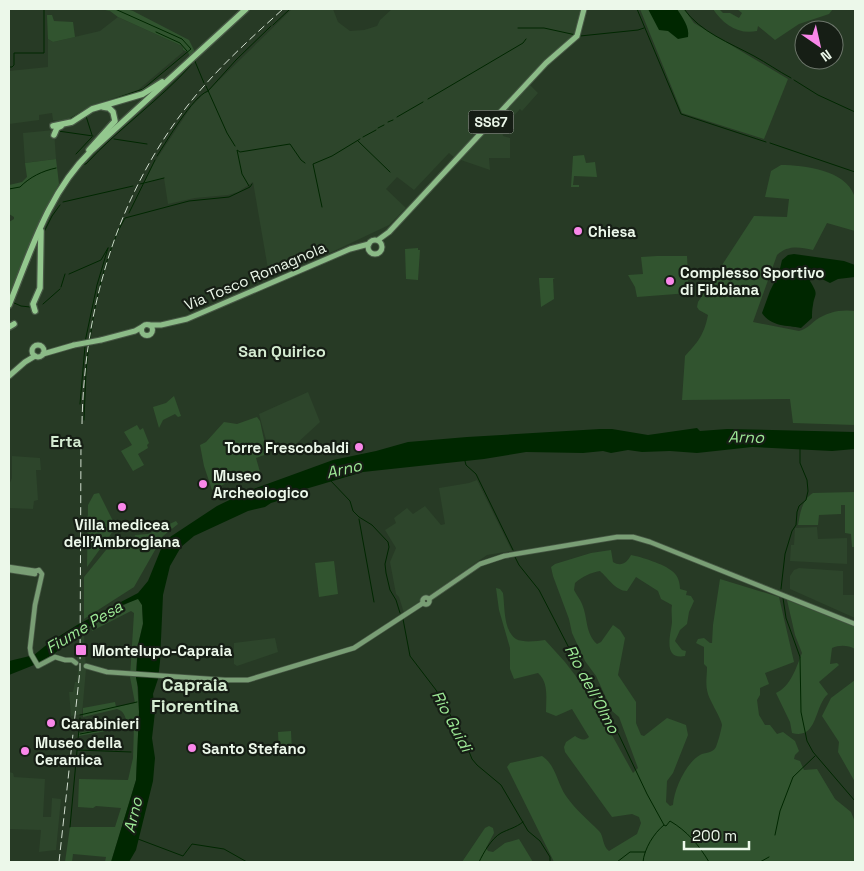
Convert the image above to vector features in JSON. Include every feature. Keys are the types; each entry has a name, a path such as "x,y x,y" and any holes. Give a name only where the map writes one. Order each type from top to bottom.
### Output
{"highway":[{"path":"86,153 244,9"},
{"path":"86,153 244,9"},
{"path":"54,135 57,128 61,125 74,120 92,109 143,94 165,79"},
{"path":"9,299 51,201 69,171 114,124 115,118 112,110 107,107 88,113 73,123 53,124"},
{"path":"9,305 51,201"},
{"path":"35,311 32,304 40,288 40,234 51,201"}],"main road":[{"name":"SS67","path":"380,242 546,63 577,36 584,9"},
{"name":"Via Tosco Romagnola","path":"372,241 380,242 382,250 378,254 372,253 369,246 372,241"},
{"name":"Via Tosco Romagnola","path":"34,354 41,356 74,345 132,332 145,324 161,325 187,318 357,247 369,246"},
{"path":"149,325 152,327 152,331"},
{"name":"Via Tosco Romagnola","path":"132,332 148,335 161,325"},
{"path":"142,327 144,334"},
{"path":"9,376 34,354 32,349 36,345 43,347 43,354"},
{"name":"Via Tosco Romagnola","path":"43,347 58,350"},
{"path":"87,666 101,671 148,675 235,680 251,679 354,648 423,603 428,604 429,599 474,567 487,561 504,556 606,538 622,537 644,539 855,622"},
{"path":"9,568 38,576 30,648 36,665 42,665 54,657 77,663"}],"shaded area":[{"path":"100,9 126,9 133,11 189,40 195,52 190,57 188,52 183,50 182,46 118,17 110,11"},
{"path":"292,9 333,9 338,22 350,31 364,30 377,26 380,20 392,9 585,9 580,34 576,40 558,53 529,84 538,93 502,129 503,136 510,138 510,158 489,158 490,170 455,158 449,153 414,190 397,177 386,189 406,208 389,225 332,252 272,274 268,269 253,182 238,192 228,195 195,198 168,204 164,178 143,184 154,163 191,107"},
{"path":"640,9 684,9 694,23 788,79 764,139 682,113"},
{"path":"713,9 719,9 723,13 730,13 739,18 742,13 737,9 833,9 829,14 811,20 794,20 794,27 775,40 758,26 757,31 737,30 721,19"},
{"path":"47,15 52,15 54,21 73,22 75,37 53,42 48,39"},
{"path":"118,17 182,46 183,52 138,90 90,106 67,120 53,120 52,113 39,115 39,120 9,124 9,71 48,67 48,39 53,42 100,31"},
{"path":"54,130 56,159 25,163 23,133"},
{"path":"584,155 586,163 595,162 597,177 574,176 573,185 579,185 579,187 571,187 573,156"},
{"path":"56,159 59,184 43,215 9,299 9,222 14,217 9,214 9,185 22,182 27,177 25,163"},
{"path":"781,165 812,168 842,180 854,195 856,208 855,231 827,223 813,250 794,248 785,250 777,255 753,322 799,331 829,313 855,311 855,425 793,423 790,399 682,400 685,356 700,338 708,315 699,310 697,307 698,302 754,216 787,217 789,199 765,197 771,171"},
{"path":"418,248 420,250 418,280 406,279 405,249"},
{"path":"687,256 689,293 637,297 635,287 628,275 643,274 641,257"},
{"path":"539,278 555,278 553,279 554,299 541,307"},
{"path":"308,392 320,422 296,444 284,447 278,442 268,447 259,414"},
{"path":"174,396 181,416 178,417 175,414 163,420 159,428 153,407 166,403"},
{"path":"257,417 260,421 267,454 256,458 260,472 235,479 212,490 204,466 200,445 206,442 224,422 237,424"},
{"path":"137,425 140,430 143,428 149,443 147,445 148,448 138,454 144,465 133,471 121,451 132,445 124,432"},
{"path":"12,456 40,458 41,470 36,470 38,500 34,501 33,509 9,508"},
{"path":"477,480 512,551 487,555 404,613 399,597 396,594 390,562 396,548 385,530 396,523 394,518 407,508 413,514 425,506 441,525 445,524 439,488"},
{"path":"855,492 855,547 852,547 851,534 845,533 845,505 841,505 841,514 819,515 818,525 798,525 804,503 813,493"},
{"path":"99,493 116,527 87,567 88,505 94,494"},
{"path":"176,521 178,524 163,536 134,587 84,619 84,577 106,550 133,543 135,535 148,534"},
{"path":"817,527 818,539 847,538 847,564 790,561 791,545 794,545 795,528"},
{"path":"611,550 613,562 619,564 628,560 631,555 668,568 677,577 680,589 687,591 686,595 691,596 694,601 689,612 687,624 680,630 675,641 682,650 686,651 685,656 678,656 673,654 670,645 672,605 661,599 658,591 636,577 627,591 616,587 600,571 587,575 575,583 574,590 584,609 590,635 597,644 601,642 613,625 620,630 625,638 618,675 636,702 636,723 641,735 644,736 667,718 686,725 688,735 673,773 667,781 666,802 670,806 673,805 678,784 686,770 700,755 714,749 721,730 722,725 707,690 707,667 704,664 704,647 696,643 698,639 704,638 712,643 720,579 779,597 794,662 765,673 769,684 760,688 760,695 757,700 759,715 765,725 770,725 777,734 783,732 795,741 799,751 794,759 800,761 804,770 817,769 835,799 851,812 855,822 855,862 554,862 507,767 510,763 542,756 547,760 566,796 577,810 599,831 609,851 637,834 641,823 639,817 632,814 612,817 565,752 566,742 575,736 582,740 589,737 572,709 556,716 546,712 544,681 538,673 514,679 510,669 510,648 499,610 496,588 500,589 503,593 505,618 512,635 522,641 545,640 565,662 588,692 633,773 638,768 619,717 612,711 596,676 585,661 572,633 551,567 555,564 591,553"},
{"path":"334,561 338,594 319,597 315,563"},
{"path":"799,568 843,571 843,595 855,595 855,618 790,589 790,576 794,570"},
{"path":"138,598 142,605 143,623 138,645 136,669 139,712 136,780 111,862 105,862 106,857 73,854 72,862 65,862 70,827 115,827 121,808 78,807 79,779 128,780 133,758 134,726 79,736 79,733 127,723 123,712 117,709 83,717 83,708 115,702 116,707 135,703 130,677 134,613 131,611 92,631 91,625"},
{"path":"787,600 855,627 855,649 844,646 832,648 830,664 837,663 839,665 819,682 828,694 820,706 811,727 807,732 800,734 792,733 790,722 776,693 786,686 802,653 795,635"},
{"path":"84,634 86,669 82,714 71,716 69,692 73,692 75,682 77,682 79,661 77,656 80,654 79,637 84,636"},
{"path":"275,638 278,652 237,666 234,664 234,643"},
{"path":"855,680 855,782 838,752 839,742 822,716 831,698"},
{"path":"291,731 292,754 279,755 278,732"},
{"path":"9,772 13,773 14,777 45,779 43,817 51,817 52,798 61,799 56,850 39,852 41,830 9,829"},
{"path":"489,826 493,828 494,833 486,848 488,851 493,852 505,843 519,839 533,862 462,862 485,828"}],"water":[{"path":"648,9 677,9 687,26 688,37 678,39 668,31 659,30"},
{"path":"794,254 844,261 855,265 855,277 838,279 830,283 818,277 811,278 810,281 816,294 812,308 812,318 801,328 775,323 766,318 762,313 779,273 782,260 788,255"},
{"path":"697,428 700,431 727,429 855,432 855,449 832,451 752,447 697,453 628,450 611,453 603,451 583,453 526,452 484,459 363,472 292,493 287,498 265,507 248,511 194,536 181,547 170,566 163,595 160,662 158,679 153,694 155,712 152,738 155,758 153,781 136,850 129,862 111,862 136,780 139,712 136,678 138,645 143,624 142,605 138,599 120,606 116,611 85,629 39,663 9,675 9,661 34,655 50,642 77,625 138,593 148,581 167,539 217,506 248,491 333,460 408,442 600,429 648,435"}],"waterway":[{"path":"9,67 14,65 14,53 44,53 44,9"},
{"path":"94,106 143,89 191,49 182,39 115,9"},
{"path":"273,25 290,9"},
{"path":"637,9 681,114 766,142"},
{"path":"684,9 707,31 791,78"},
{"path":"157,156 180,120 195,102 271,26"},
{"path":"518,28 544,28 576,35"},
{"path":"568,47 580,36 644,28"},
{"path":"156,32 180,43 187,51"},
{"path":"428,99 523,43 526,39"},
{"path":"194,59 204,83"},
{"path":"83,164 86,164 112,138 167,90 192,64"},
{"path":"794,80 818,95 855,112"},
{"path":"206,86 227,133 235,146"},
{"path":"397,117 423,102"},
{"path":"68,120 88,108"},
{"path":"86,116 92,135"},
{"path":"388,122 393,120"},
{"path":"378,128 384,125"},
{"path":"363,137 376,130"},
{"path":"58,131 93,136"},
{"path":"76,154 92,137"},
{"path":"114,139 147,144"},
{"path":"322,207 313,164 332,156 360,139"},
{"path":"358,141 390,172"},
{"path":"770,143 855,172"},
{"path":"249,186 242,174 237,150 240,152 290,144 305,163"},
{"path":"129,213 155,160"},
{"path":"9,189 20,187 36,175 56,168"},
{"path":"140,184 164,178"},
{"path":"90,340 102,277 112,245 125,218 189,201 229,197 250,187 252,184"},
{"path":"63,202 133,186"},
{"path":"44,232 60,205"},
{"path":"69,274 101,260 108,248"},
{"path":"85,342 97,285 108,248"},
{"path":"61,287 65,274"},
{"path":"43,304 60,289"},
{"path":"12,302 30,307"},
{"path":"84,420 89,343"},
{"path":"80,404 85,346"},
{"path":"781,589 785,554 792,531 796,525 799,506 806,500 808,491 807,480 800,463 800,448"},
{"name":"Rio dell'Olmo","path":"465,461 466,465 476,474 513,550"},
{"name":"Rio Guidi","path":"330,480 350,501 353,511 372,525 388,542 389,547 385,564 386,573 390,590 396,600 400,613"},
{"path":"359,519 374,602"},
{"name":"Rio dell'Olmo","path":"515,557 539,590 583,675 619,735 664,825"},
{"path":"783,598 786,618 800,657 801,712 807,741 813,752 855,801"},
{"name":"Rio Guidi","path":"403,619 410,656 436,690 464,739 472,759 501,785 528,831 540,841 550,857 550,862"},
{"path":"80,715 137,702"},
{"path":"70,827 80,718"},
{"path":"80,734 133,724"},
{"path":"77,750 131,752"},
{"path":"775,835 780,811 793,777 815,756"},
{"path":"643,862 645,852 653,837 660,828 664,825 666,826 670,821 692,839 709,862"},
{"path":"479,862 488,846 497,836 523,822"},
{"name":"Arno","path":"138,839 183,856 192,844 224,849 247,862"},
{"path":"617,862 630,852 645,852"},
{"path":"760,862 769,857"}],"railway":[{"path":"82,424 84,380 98,294 125,212 144,173 166,136 192,100 224,64 283,9"},
{"path":"59,862 80,670 81,440"}],"place":[{"name":"Chiesa","path":"578,231"},
{"name":"Complesso Sportivo di Fibbiana","path":"670,281"},
{"name":"Torre Frescobaldi","path":"359,447"},
{"name":"Museo Archeologico","path":"203,484"},
{"name":"Villa medicea dell'Ambrogiana","path":"122,507"},
{"name":"Montelupo-Capraia","path":"81,650"},
{"name":"Carabinieri","path":"51,723"},
{"name":"Santo Stefano","path":"192,748"},
{"name":"Museo della Ceramica","path":"25,751"}],"district":[{"name":"San Quirico","path":"282,351"},
{"name":"Erta","path":"66,441"},
{"name":"Capraia Fiorentina","path":"195,694"}],"water label":[{"name":"Fiume Pesa","path":"84,627"}]}
